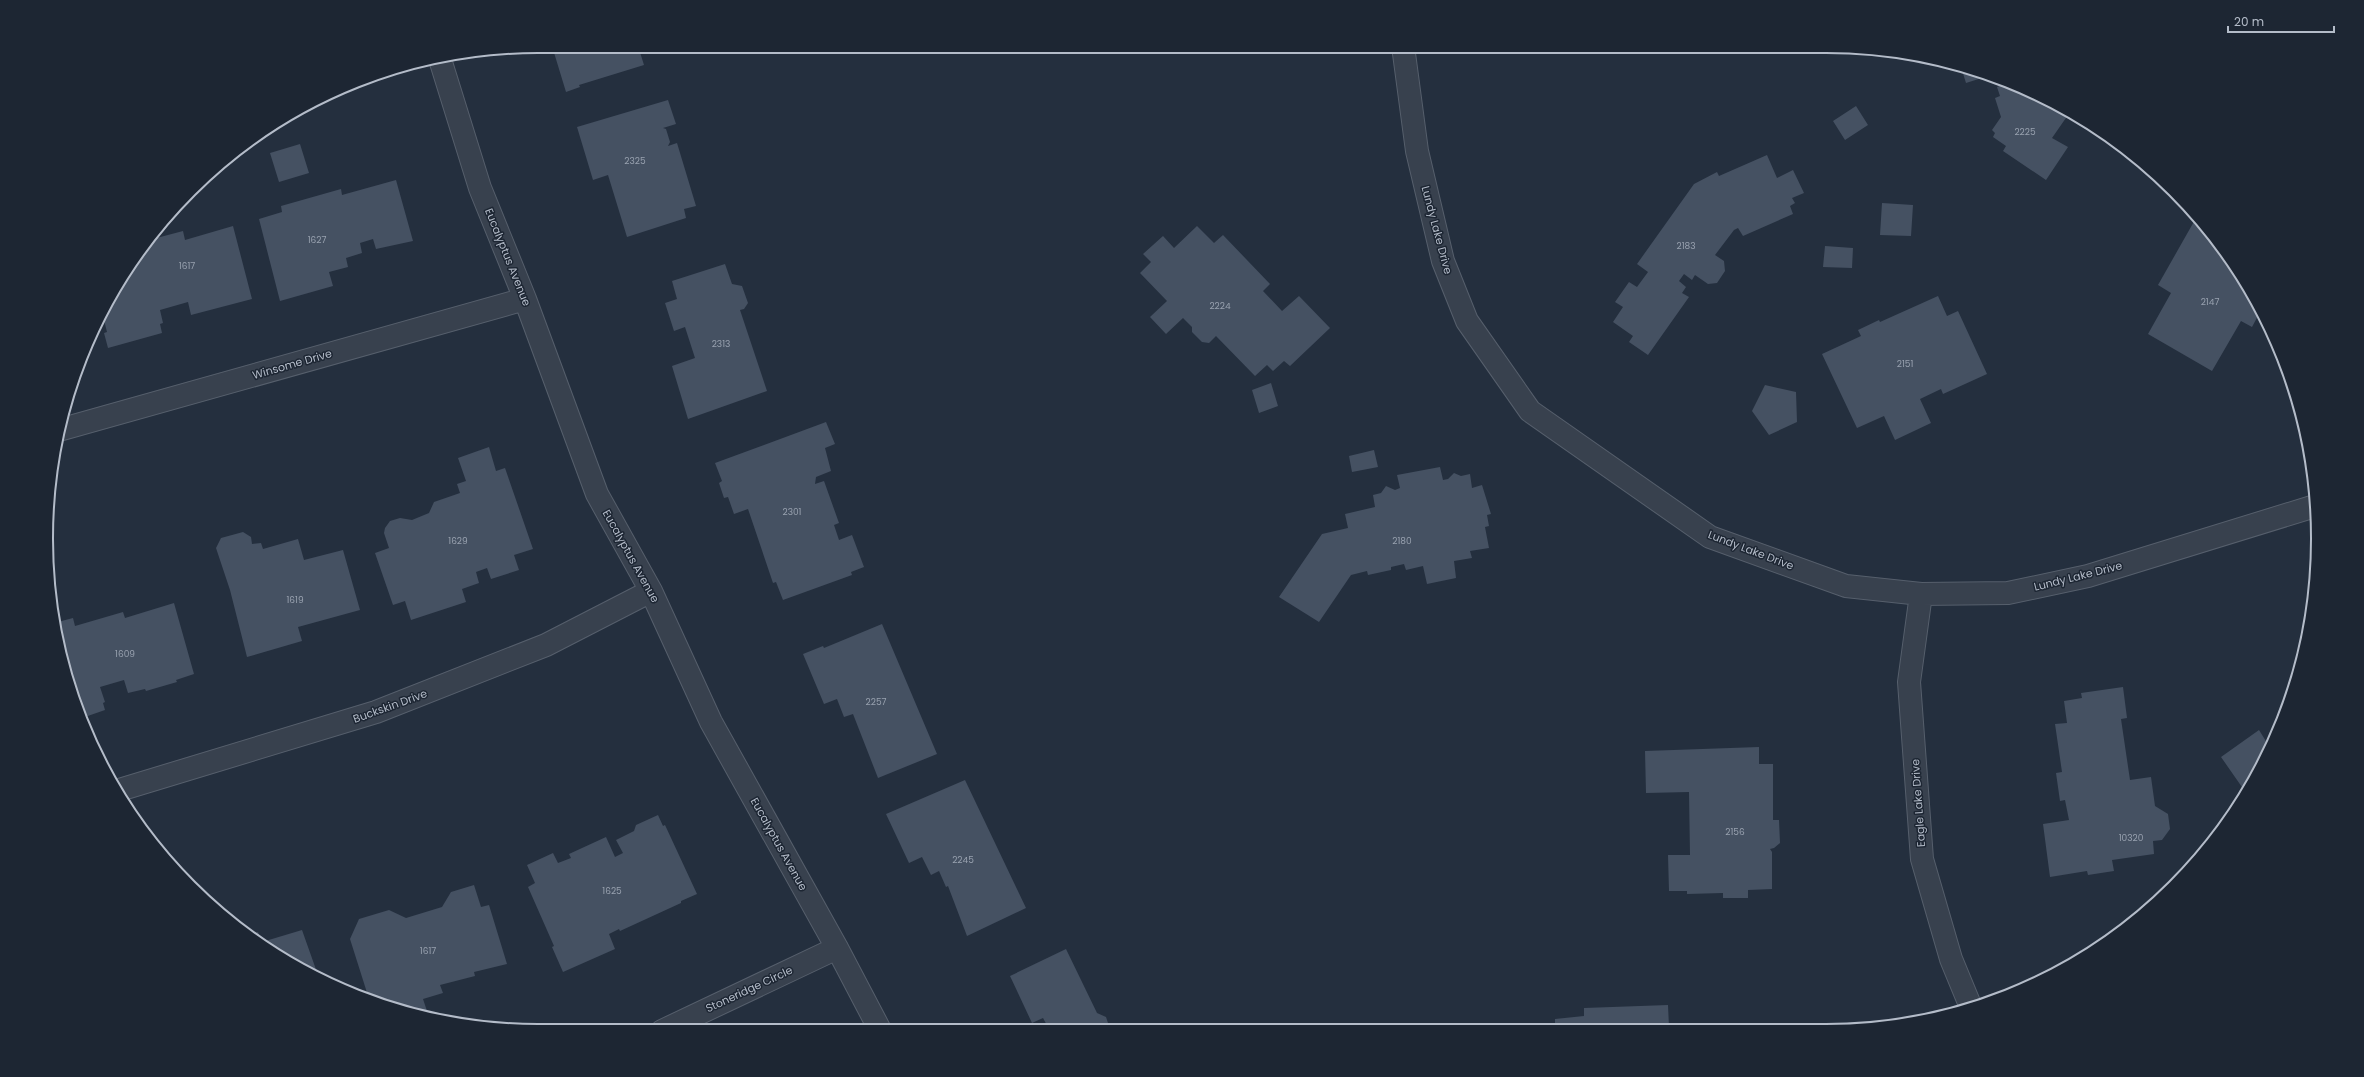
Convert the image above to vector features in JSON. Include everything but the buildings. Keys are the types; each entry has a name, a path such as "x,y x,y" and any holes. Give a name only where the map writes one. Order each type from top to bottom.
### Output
{"street":[{"name":"Lundy Lake Drive","path":"1404,53 1417,151 1443,261 1467,321 1530,411 1710,537 1846,586 1921,594 2008,593 2088,576 2310,508"},
{"name":"Eucalyptus Avenue","path":"441,63 480,188 525,299 597,494 651,590 711,722 837,948 877,1024"},
{"name":"Winsome Drive","path":"66,428 525,299"},
{"name":"Buckskin Drive","path":"123,789 376,712 546,645 651,590"},
{"name":"Eagle Lake Drive","path":"1921,594 1909,682 1922,859 1951,959 1969,1002"},
{"name":"Stoneridge Circle","path":"677,1024 837,948"}]}
